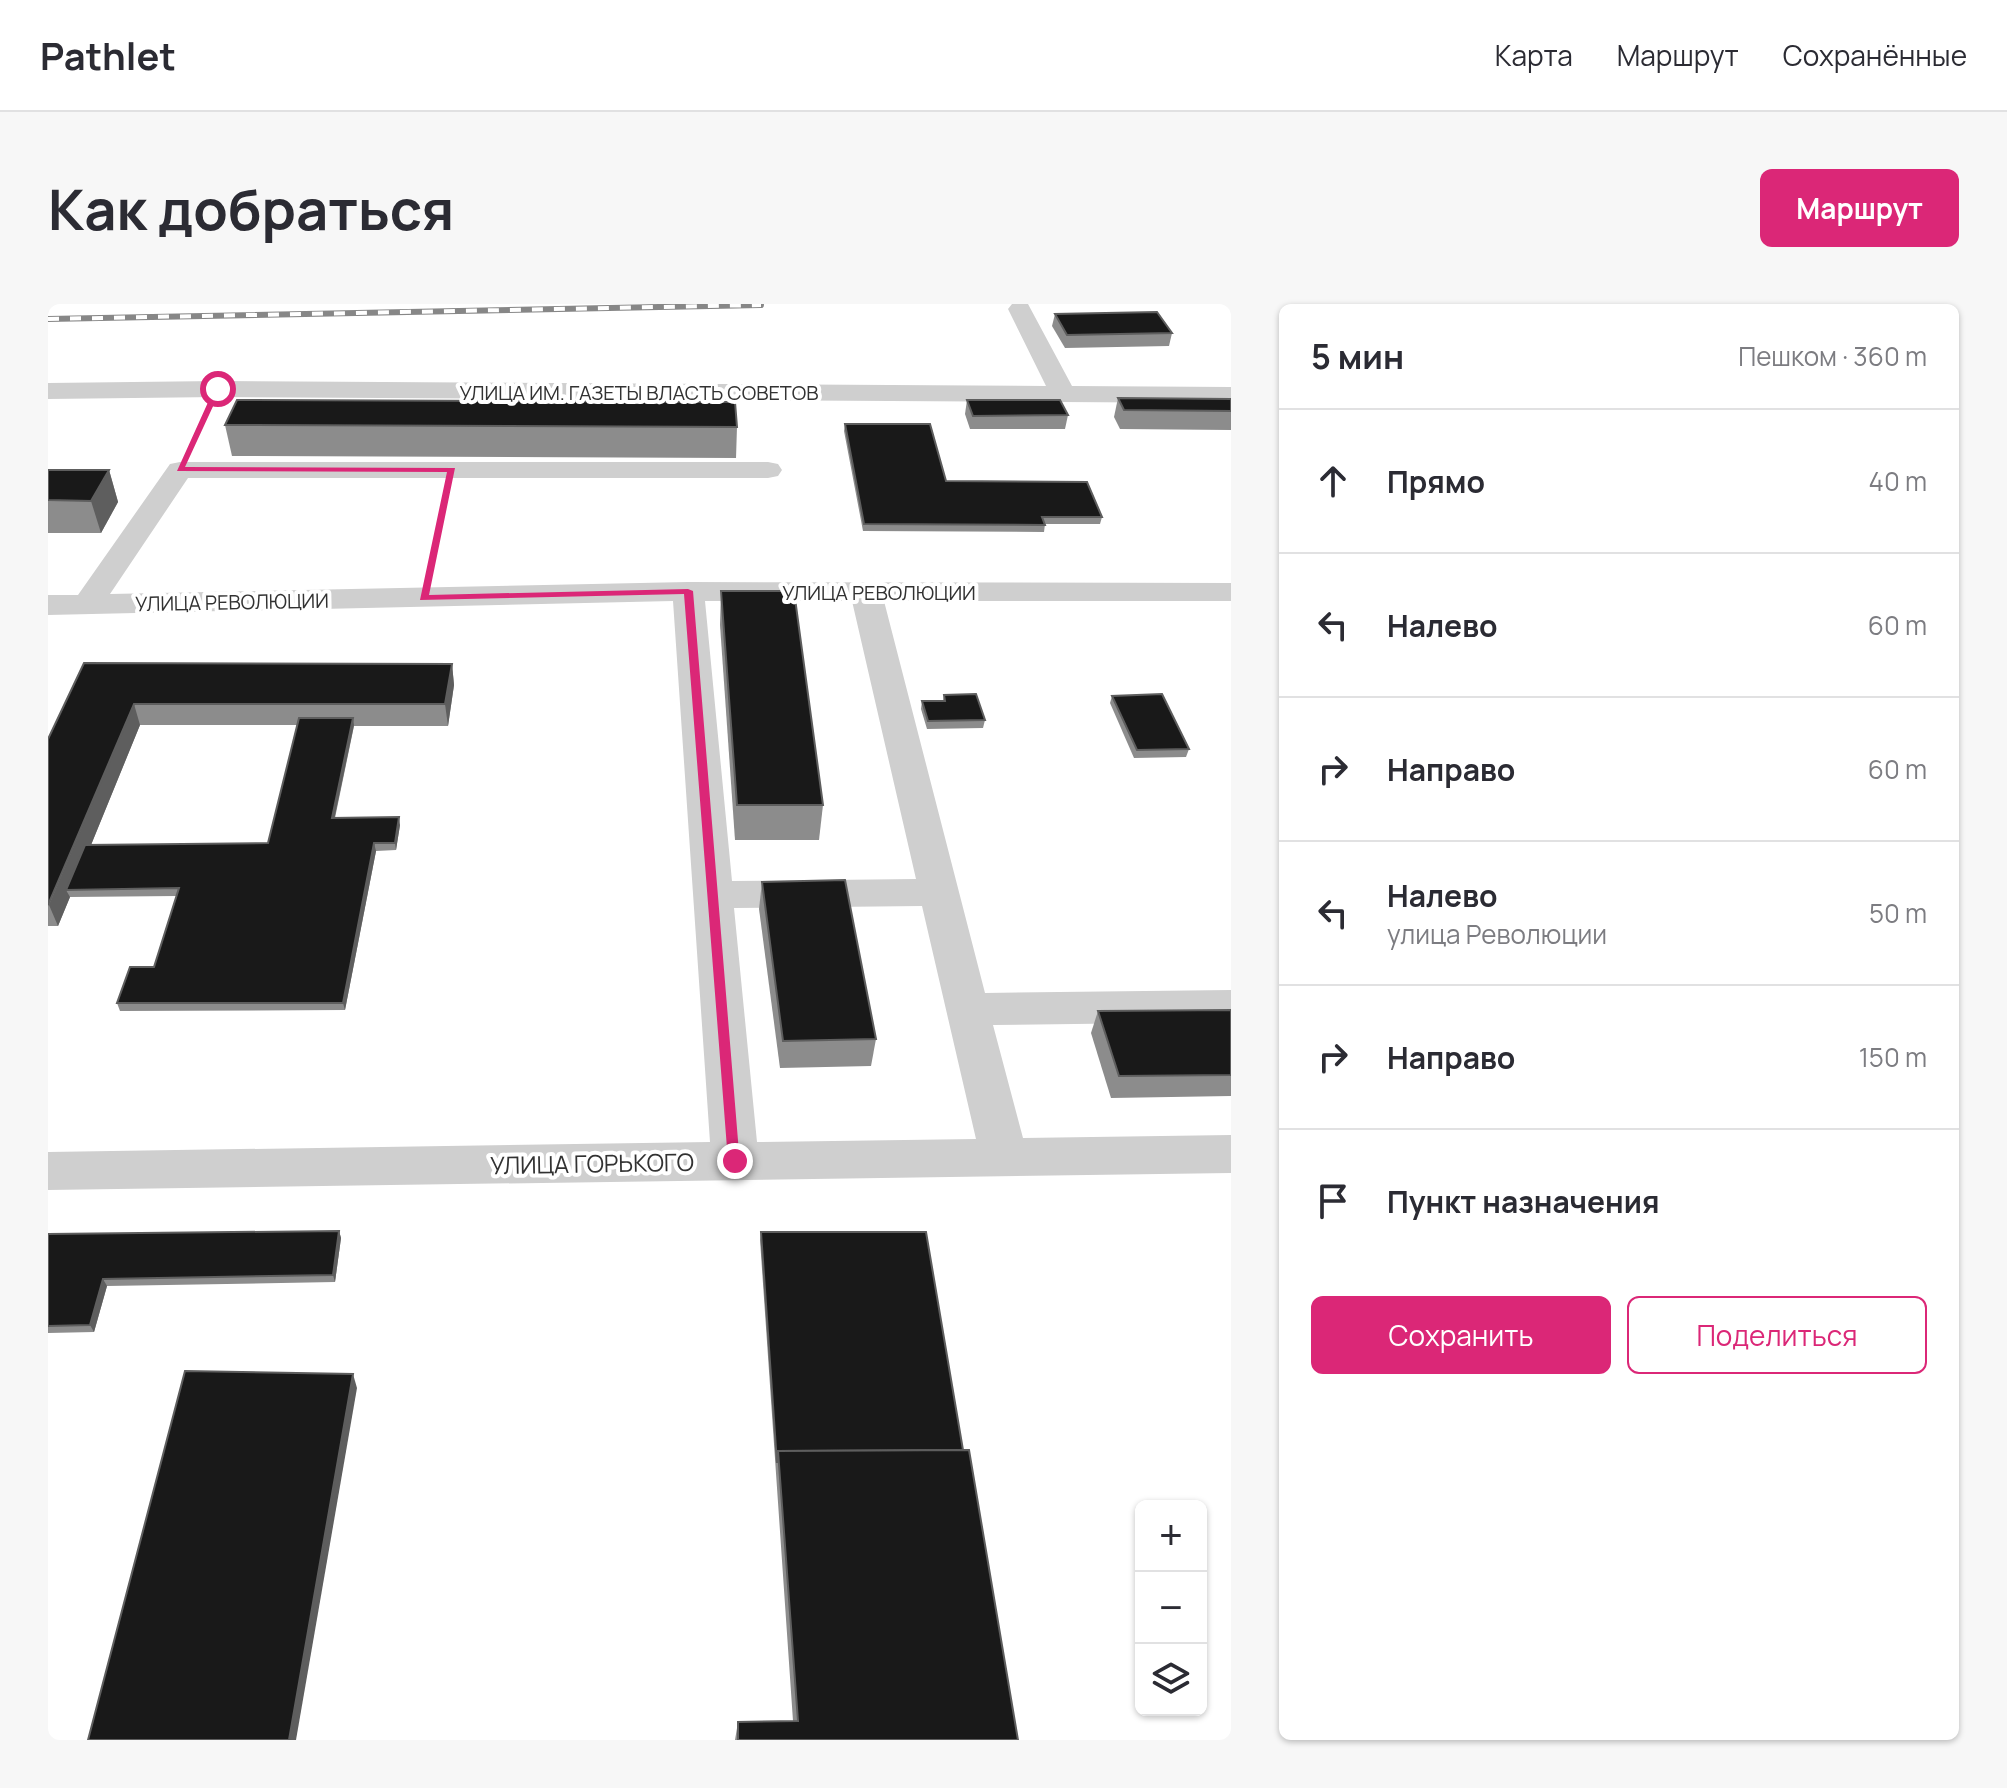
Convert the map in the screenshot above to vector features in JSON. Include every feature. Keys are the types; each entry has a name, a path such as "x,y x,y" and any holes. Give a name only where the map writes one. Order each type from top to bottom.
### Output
{"street":[{"path":"1020,309 1063,394"},
{"name":"УЛИЦА ИМ. ГАЗЕТЫ ВЛАСТЬ СОВЕТОВ","path":"48,391 218,389 1231,395"},
{"path":"86,606 180,470 768,470"},
{"path":"688,591 735,1161"},
{"name":"УЛИЦА РЕВОЛЮЦИИ","path":"48,605 688,591 1231,592"},
{"path":"866,592 1004,1158"},
{"path":"713,895 939,892"},
{"path":"968,1009 1231,1006"},
{"name":"УЛИЦА ГОРЬКОГО","path":"48,1171 1231,1154"}],"path":[{"path":"180,470 218,389"},
{"path":"424,598 452,470"}],"building":[{"path":"1157,312 1172,333 1067,335 1055,314"},
{"path":"1118,398 1231,399 1231,411 1124,410"},
{"path":"237,400 735,402 737,427 225,425"},
{"path":"967,400 1060,400 1068,415 973,416"},
{"path":"845,424 930,424 946,481 1087,482 1102,517 1042,517 1045,525 864,524"},
{"path":"48,470 109,470 91,501 48,500"},
{"path":"721,591 794,591 823,805 737,805"},
{"path":"84,663 452,664 445,704 134,704 48,905 48,739"},
{"path":"976,694 985,720 928,721 922,701 945,701 944,695"},
{"path":"1162,694 1189,749 1137,750 1112,696"},
{"path":"299,718 353,718 332,818 399,817 395,843 374,843 343,1003 117,1003 130,967 154,967 179,888 66,890 85,845 268,843"},
{"path":"845,880 876,1039 783,1041 762,882"},
{"path":"1231,1010 1231,1075 1119,1076 1098,1011"},
{"path":"339,1231 333,1275 103,1279 90,1325 48,1326 48,1234"},
{"path":"761,1232 926,1232 963,1450 778,1451 777,1463"},
{"path":"185,1371 353,1374 289,1740 88,1740"},
{"path":"969,1450 1018,1740 738,1740 738,1722 798,1721 778,1451"}],"railway":[{"path":"48,319 761,305"}],"route":[{"path":"218,389 180,470 452,470 424,598 688,591 735,1161"}]}
